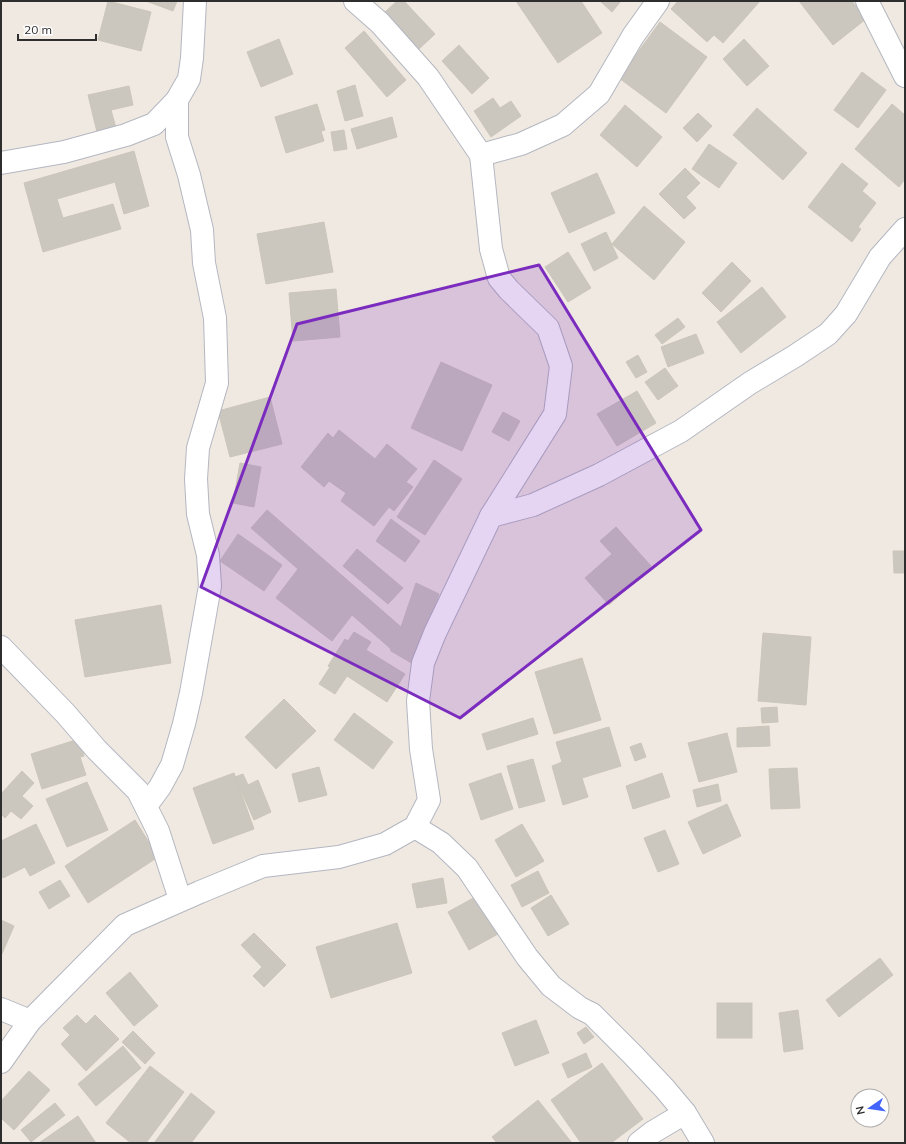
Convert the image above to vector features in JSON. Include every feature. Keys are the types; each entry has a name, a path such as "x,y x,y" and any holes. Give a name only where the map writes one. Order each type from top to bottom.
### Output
{"street":[{"path":"1,163 64,152 126,135 154,124 177,100 189,79 192,58 195,1"},
{"path":"481,155 521,144 563,125 599,94 633,36 658,1"},
{"path":"867,1 905,76"},
{"path":"1,1062 30,1021 125,925 178,901 264,866 339,857 385,844 415,827 429,800 421,749 418,702 423,663 435,633 491,516 555,414 560,366 548,328 509,290 499,278 490,249 481,155 428,77 360,2"},
{"path":"146,806 160,787 172,765 180,738 192,693 210,586 208,555 198,514 196,479 198,448 217,383 216,324 204,263 202,230 189,175 177,137 177,100"},
{"path":"491,516 533,505 606,472 681,431 750,383 828,334 846,314 880,257 905,229"},
{"path":"1,647 65,713 97,750 138,791 158,831 179,896 178,901"},
{"path":"415,827 441,843 467,868 527,957 551,986 580,1008 592,1014 609,1030 665,1089 685,1113 703,1143"},
{"path":"1,1009 30,1021"},
{"path":"639,1143 653,1132 685,1113"}],"highlighted area":[{"path":"539,265 701,530 460,718 201,587 297,324"}],"building":[{"path":"108,1 151,12 141,51 98,40"},
{"path":"146,1 177,1 173,11"},
{"path":"397,1 404,1 435,34 419,49 384,13"},
{"path":"516,1 581,1 602,33 558,63"},
{"path":"600,1 621,1 612,12"},
{"path":"678,1 760,1 723,43 714,35 707,42 671,9"},
{"path":"799,1 852,1 866,19 833,45"},
{"path":"660,22 707,57 666,113 619,78"},
{"path":"364,31 406,80 387,97 345,48"},
{"path":"279,39 293,74 261,87 247,52"},
{"path":"744,39 769,66 747,86 723,59"},
{"path":"459,45 489,78 472,94 442,61"},
{"path":"862,72 886,90 858,128 834,110"},
{"path":"355,85 363,116 345,121 337,91"},
{"path":"129,86 133,105 111,110 116,128 97,132 88,95"},
{"path":"493,98 500,108 511,101 521,116 491,137 474,111"},
{"path":"317,104 325,130 321,131 324,141 286,153 275,117"},
{"path":"892,104 905,115 905,179 899,187 855,149"},
{"path":"625,105 662,137 637,167 600,135"},
{"path":"757,108 807,153 783,180 733,135"},
{"path":"698,113 712,126 697,142 683,128"},
{"path":"392,117 397,137 357,149 351,129"},
{"path":"344,130 347,149 334,151 331,132"},
{"path":"709,144 737,163 719,188 692,169"},
{"path":"134,151 149,206 124,214 115,182 57,199 63,218 113,204 121,229 43,252 24,183"},
{"path":"842,163 868,184 862,191 876,203 858,227 861,229 852,242 808,207"},
{"path":"685,168 700,183 686,197 696,208 684,219 659,194"},
{"path":"597,173 615,213 569,233 551,193"},
{"path":"644,206 685,242 654,280 612,244"},
{"path":"324,222 333,272 266,284 257,234"},
{"path":"606,232 618,258 594,271 581,244"},
{"path":"568,252 591,288 568,302 545,267"},
{"path":"732,262 751,281 721,312 702,293"},
{"path":"762,287 786,317 741,353 717,322"},
{"path":"336,289 340,337 293,341 289,293"},
{"path":"678,318 685,327 662,344 655,335"},
{"path":"696,334 704,353 668,367 661,347"},
{"path":"638,355 647,372 636,378 626,362"},
{"path":"441,362 492,385 462,451 411,428"},
{"path":"665,368 678,386 658,400 645,382"},
{"path":"637,391 656,423 617,446 597,414"},
{"path":"270,397 282,444 230,457 218,411"},
{"path":"503,412 520,421 509,441 492,432"},
{"path":"339,430 375,459 387,444 417,469 406,482 413,487 394,511 389,507 374,526 341,501 346,493 329,481 324,487 301,467 328,433 333,438"},
{"path":"434,460 462,479 425,535 397,517"},
{"path":"240,463 261,467 254,507 233,503"},
{"path":"267,510 401,627 416,583 439,594 415,665 391,651 390,648 352,615 332,641 276,598 298,569 251,528"},
{"path":"391,519 420,541 405,562 376,541"},
{"path":"616,527 651,566 609,605 585,578 612,554 600,541"},
{"path":"238,534 282,565 264,591 220,561"},
{"path":"357,549 403,588 388,604 343,566"},
{"path":"893,551 905,551 905,573 894,573"},
{"path":"161,605 171,663 85,677 75,620"},
{"path":"354,632 371,642 366,650 405,674 387,702 347,676 335,694 319,684 330,667 328,666 345,639 348,641"},
{"path":"763,633 811,637 806,705 758,701"},
{"path":"582,658 601,720 554,734 535,672"},
{"path":"284,699 316,731 276,769 245,737"},
{"path":"777,707 778,722 762,723 761,708"},
{"path":"354,713 393,742 373,769 334,740"},
{"path":"533,718 538,734 487,750 482,734"},
{"path":"769,726 770,746 737,747 737,728"},
{"path":"609,727 621,766 582,778 588,797 563,805 552,766 562,762 556,742"},
{"path":"727,733 737,772 699,782 688,743"},
{"path":"79,739 84,756 80,757 86,775 42,789 31,754"},
{"path":"641,743 646,757 635,761 630,747"},
{"path":"533,759 545,801 519,808 507,766"},
{"path":"319,767 327,795 299,802 292,774"},
{"path":"797,768 800,808 771,809 769,769"},
{"path":"22,771 34,783 22,796 33,806 21,819 11,811 5,818 1,814 1,794"},
{"path":"234,773 254,829 213,844 193,788"},
{"path":"501,773 513,809 481,820 469,784"},
{"path":"662,773 670,797 633,809 626,786"},
{"path":"243,774 248,785 258,780 271,812 254,820 235,777"},
{"path":"87,782 108,830 67,847 46,799"},
{"path":"718,784 721,801 697,807 693,790"},
{"path":"727,804 741,836 703,854 688,822"},
{"path":"135,820 158,857 88,903 65,866"},
{"path":"36,824 55,863 30,876 25,867 3,878 1,874 1,841"},
{"path":"522,824 544,861 516,877 495,840"},
{"path":"665,830 679,864 658,872 644,838"},
{"path":"538,871 549,893 522,907 511,885"},
{"path":"443,878 447,903 417,908 412,884"},
{"path":"60,880 70,896 49,909 39,892"},
{"path":"551,895 569,924 548,936 531,908"},
{"path":"477,896 498,934 469,950 448,912"},
{"path":"1,920 14,926 1,956"},
{"path":"397,923 412,973 331,998 316,947"},
{"path":"254,933 286,965 264,987 253,976 262,967 241,945"},
{"path":"880,958 893,975 839,1017 826,1000"},
{"path":"130,972 158,1006 134,1026 106,993"},
{"path":"717,1003 752,1003 752,1038 717,1038"},
{"path":"798,1010 803,1049 784,1052 779,1013"},
{"path":"77,1015 86,1024 95,1015 119,1039 86,1071 61,1044 70,1035 63,1028"},
{"path":"536,1020 549,1053 515,1066 502,1033"},
{"path":"586,1027 594,1037 584,1044 577,1033"},
{"path":"133,1031 155,1053 145,1064 122,1042"},
{"path":"123,1046 141,1068 96,1106 78,1084"},
{"path":"586,1053 592,1067 568,1078 562,1064"},
{"path":"602,1063 643,1119 611,1143 581,1143 551,1100"},
{"path":"150,1066 184,1092 146,1143 131,1143 106,1123"},
{"path":"29,1071 50,1090 14,1130 1,1118 1,1101"},
{"path":"191,1093 215,1112 191,1143 154,1143"},
{"path":"538,1100 572,1143 497,1143 492,1137"},
{"path":"55,1103 65,1115 31,1142 21,1130"},
{"path":"78,1116 96,1143 39,1143"}]}
